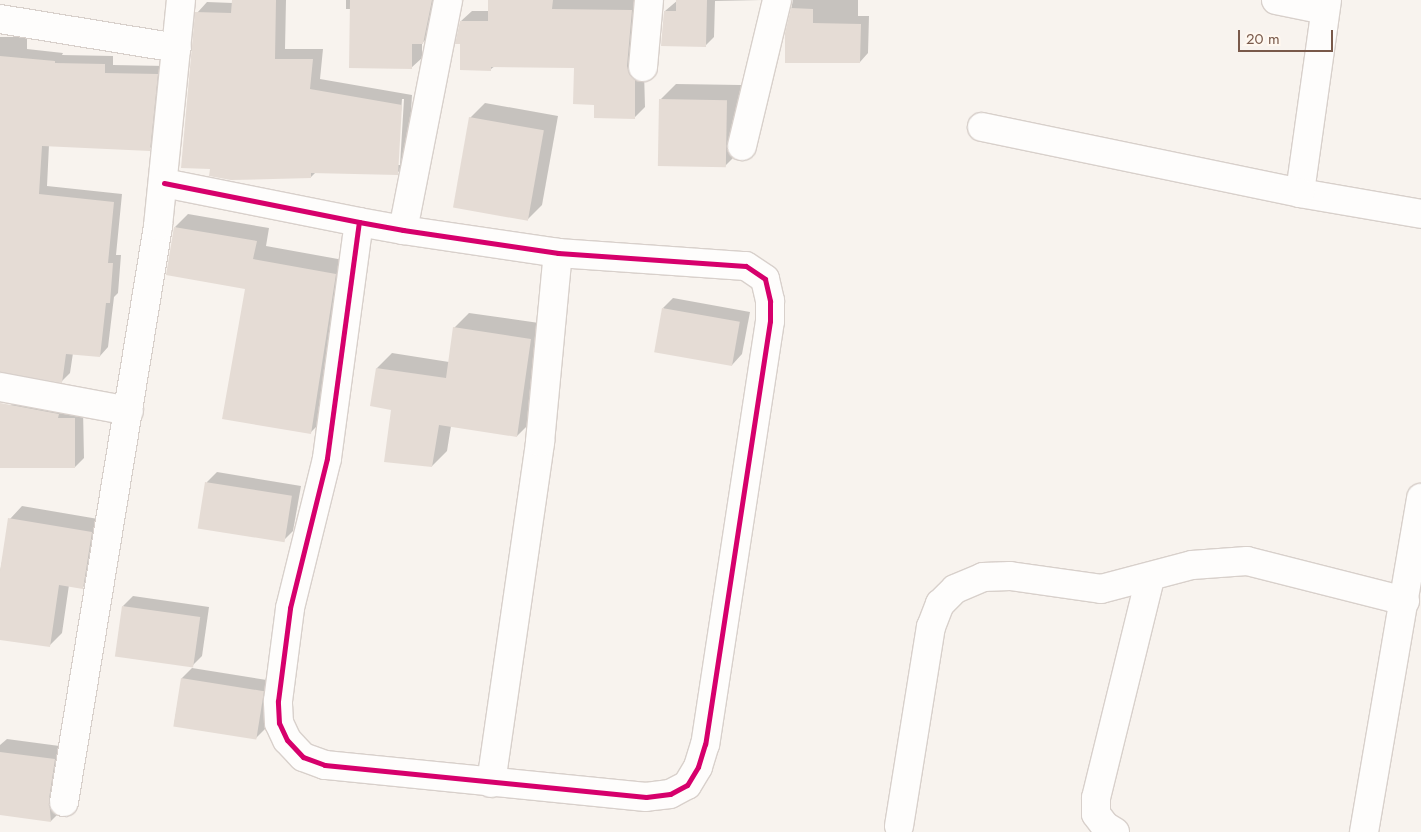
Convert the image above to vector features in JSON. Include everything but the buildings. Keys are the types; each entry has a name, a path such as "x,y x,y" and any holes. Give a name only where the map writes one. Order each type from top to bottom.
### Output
{"street":[{"path":"64,802 129,411 164,183 181,0"},
{"path":"403,230 448,0"},
{"path":"643,67 649,0"},
{"path":"742,146 777,0"},
{"path":"1276,0 1326,5 1300,193"},
{"path":"0,19 177,48"},
{"path":"982,127 1300,193 1421,214"},
{"path":"164,183 403,230 558,252 746,266 765,279 770,301 770,321 705,744 698,767 687,785 670,794 646,797 325,765 303,757 287,740 279,723 278,701 290,608 327,458 359,222"},
{"path":"491,783 540,442 558,252"},
{"path":"0,387 129,411"},
{"path":"1364,832 1405,601 1421,498"},
{"path":"899,826 931,626 940,604 955,589 983,577 1010,576 1101,589 1150,578 1192,565 1248,561 1405,601"},
{"path":"1115,832 1105,826 1096,814 1096,798 1150,578"}],"cycle path":[{"path":"164,183 403,230 558,253 746,266 765,279 770,301 770,321 705,744 698,767 687,785 670,794 646,797 325,765 303,757 287,740 279,723 278,701 290,608 327,458 359,222"}]}
